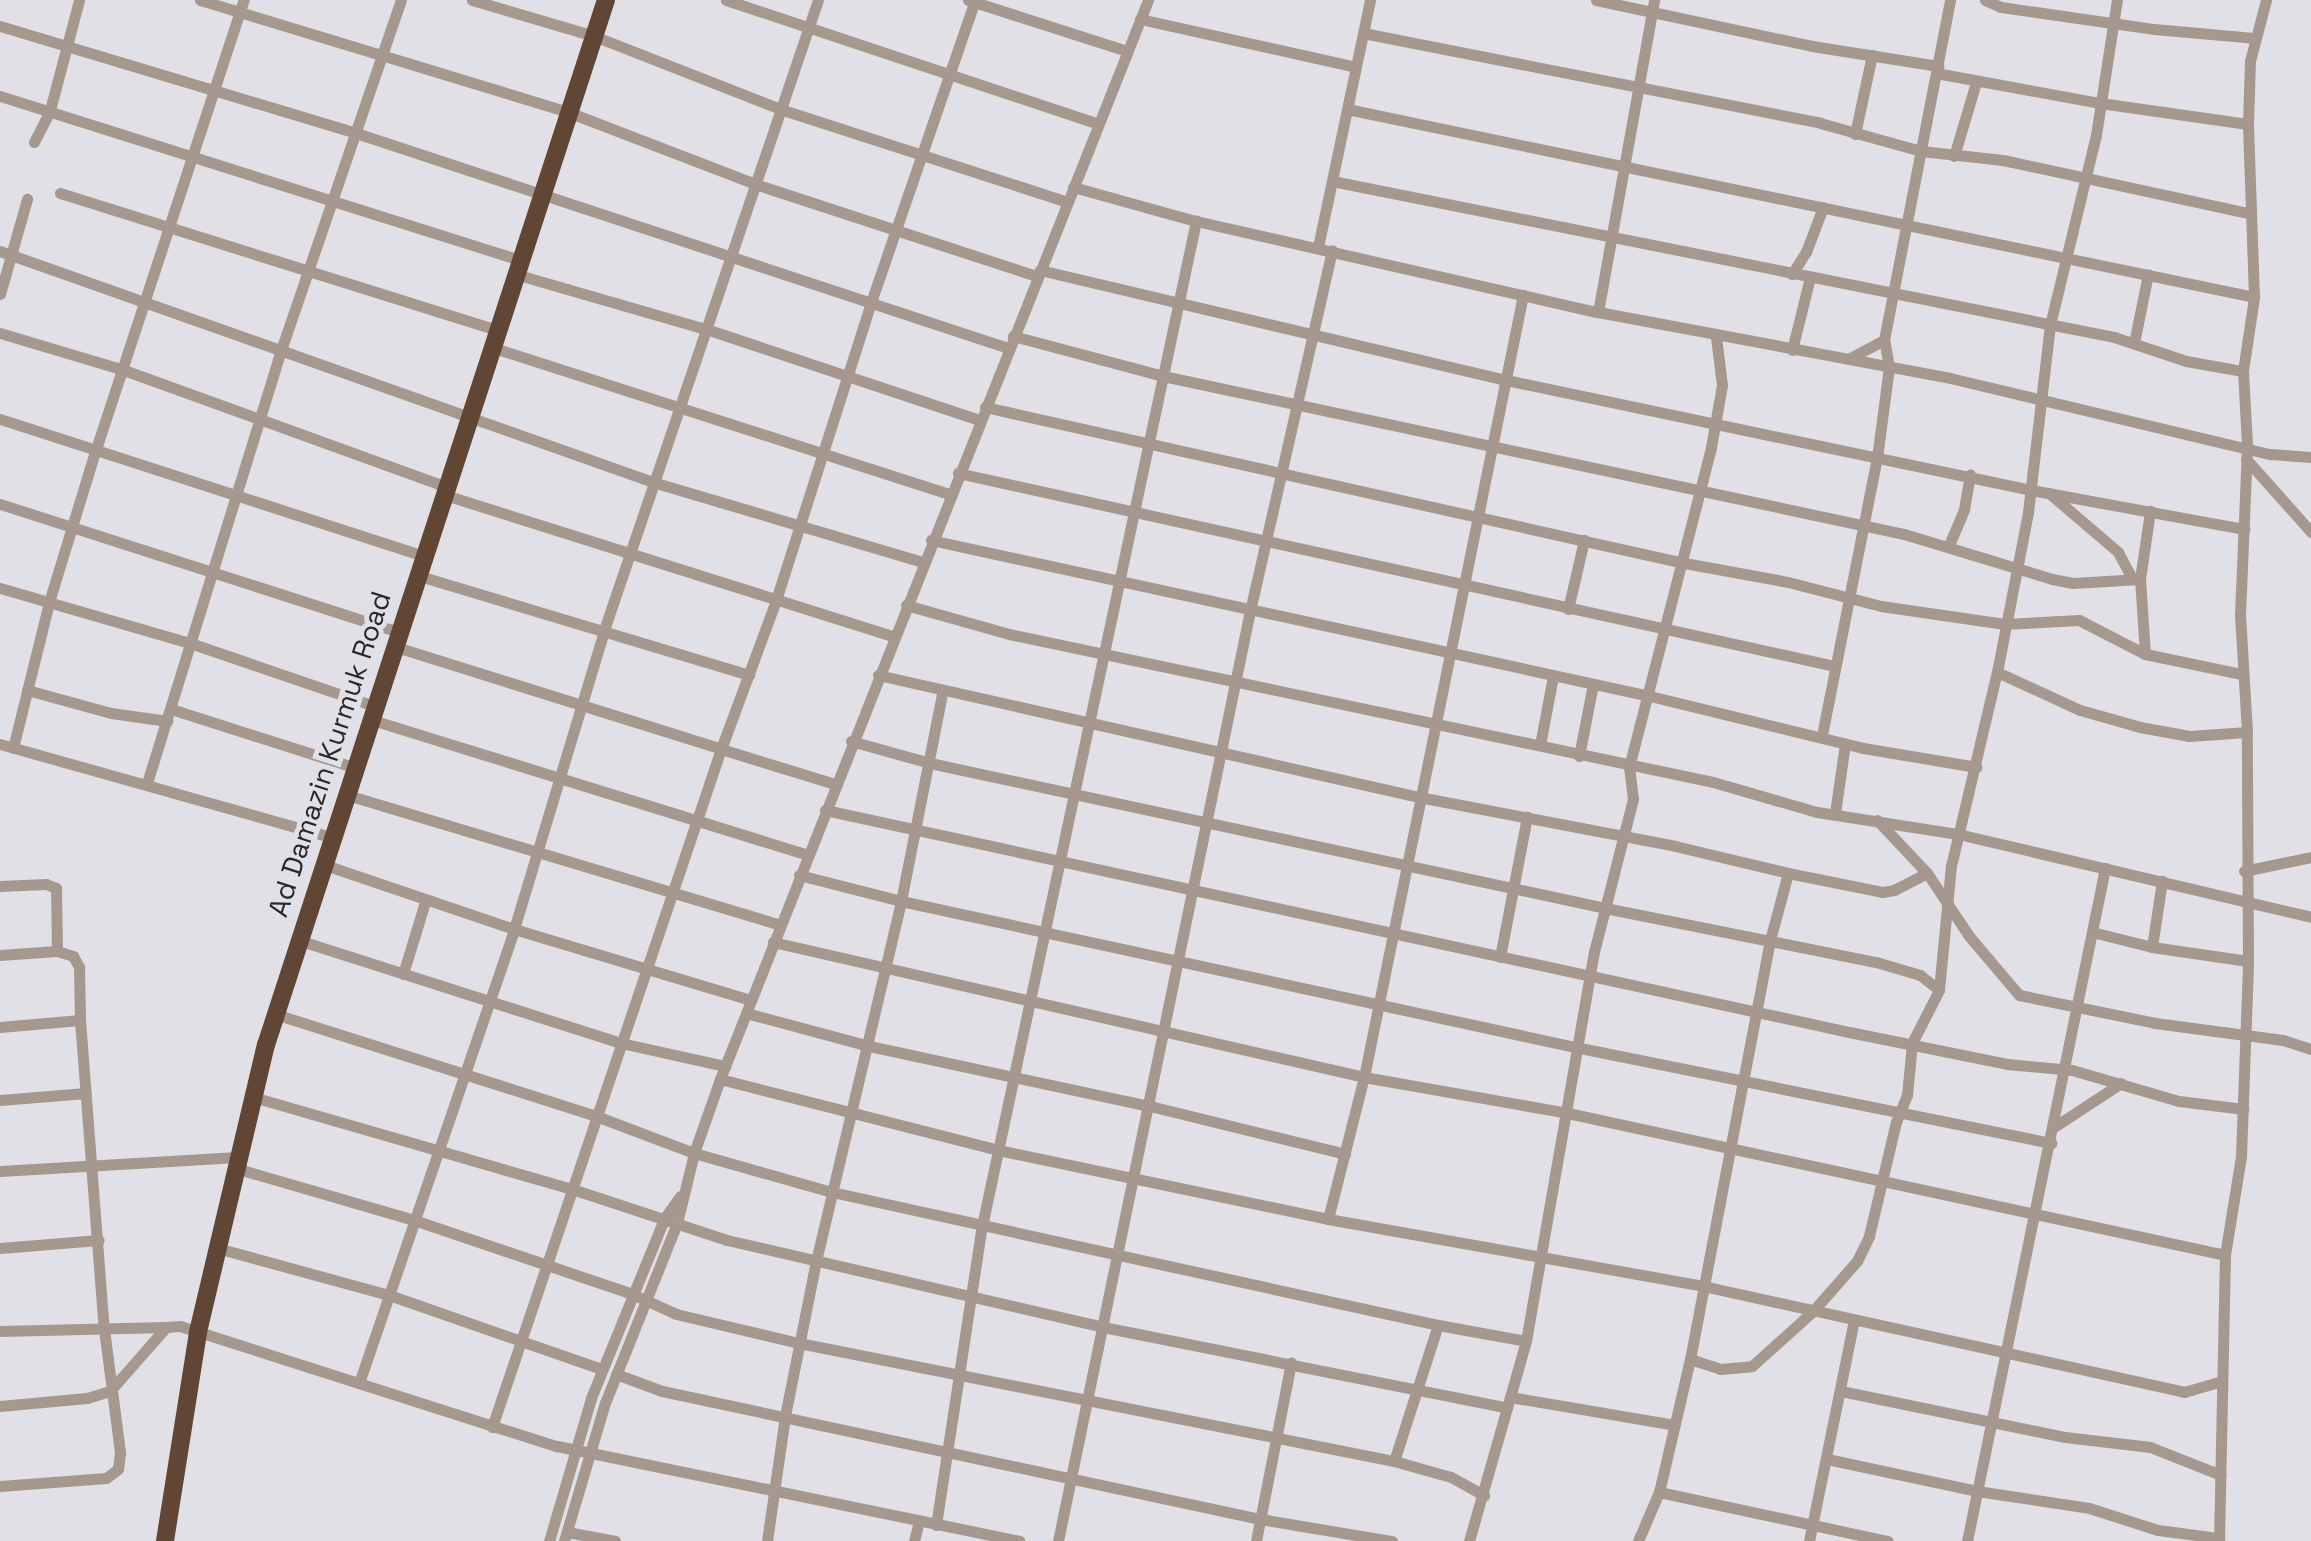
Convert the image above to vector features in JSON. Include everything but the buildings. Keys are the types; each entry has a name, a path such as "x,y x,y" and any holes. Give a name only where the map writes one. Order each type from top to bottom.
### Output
{"highway":[{"name":"Ad Damazin Kurmuk Road","path":"166,1541 198,1332 275,1014 606,0"}],"street":[{"path":"34,142 50,110 79,0"},
{"path":"200,0 242,6 382,57 568,112 758,185 895,232 1039,273 1506,380 2032,490 2244,529"},
{"path":"147,783 215,575 280,353 401,0"},
{"path":"472,0 594,36 783,110 1068,202"},
{"path":"726,0 1098,124"},
{"path":"360,1384 514,929 580,702 818,0"},
{"path":"615,1541 565,1536 616,1374 750,1000 1148,0"},
{"path":"1318,247 1370,0"},
{"path":"1596,0 1653,6 1976,82 2248,124"},
{"path":"1822,735 1877,458 1889,367 1884,340 1950,0"},
{"path":"1985,0 2001,6 2112,22 2254,38"},
{"path":"1690,1359 1720,1369 1752,1366 1813,1311 1865,1248 1907,1095 1912,1043 1939,990 1958,834 1998,672 2032,490 2050,325 2100,104 2118,0"},
{"path":"1826,1459 1977,1491 2113,1513 2158,1530 2219,1539 2225,1255 2244,1109 2248,961 2242,674 2246,452 2242,371 2254,297 2248,212 2248,124 2254,38 2266,0"},
{"path":"492,1427 721,748 776,600 972,1 1128,51"},
{"path":"242,6 121,369 48,602 27,690 6,746 330,837"},
{"path":"1598,312 1621,164 1653,6"},
{"path":"1140,20 1356,67"},
{"path":"0,26 356,133 870,305 1011,342 1949,545 2073,583 2136,578"},
{"path":"1363,33 1800,118 1921,151 2003,160 2248,212"},
{"path":"1855,134 1872,55"},
{"path":"1954,156 1976,82"},
{"path":"0,96 846,378 982,414 1282,472 1847,598 2005,624 2079,620 2146,654 2242,674"},
{"path":"1347,109 2254,297"},
{"path":"1332,181 2050,325 2134,343 2186,361 2242,371"},
{"path":"1073,187 1196,220 1523,296 1716,337 1889,367 2246,452 2311,458"},
{"path":"60,193 309,270 679,408 949,494"},
{"path":"0,294 6,253 27,198"},
{"path":"1792,274 1806,252 1823,206"},
{"path":"936,1524 944,1448 982,1226 1196,220"},
{"path":"1058,1541 1250,612 1332,250"},
{"path":"6,253 142,305 656,483 923,562"},
{"path":"2134,343 2148,274"},
{"path":"1792,350 1810,277"},
{"path":"1328,1219 1364,1077 1433,723 1523,296"},
{"path":"0,333 121,369 630,557 893,636"},
{"path":"1470,1541 1526,1340 1576,1047 1633,799 1629,766 1650,696 1715,423 1722,385 1716,337"},
{"path":"1845,360 1884,340"},
{"path":"0,420 422,555"},
{"path":"2246,452 2311,532"},
{"path":"958,473 1134,515 1462,583 1663,632 1834,666"},
{"path":"1949,545 1964,509 1970,475"},
{"path":"2048,492 2118,552 2136,578"},
{"path":"0,504 580,702 835,784"},
{"path":"2146,654 2136,578 2150,511"},
{"path":"931,540 1119,584 1650,696 1822,735 1844,744 1976,767"},
{"path":"1568,609 1584,540"},
{"path":"416,575 749,675"},
{"path":"0,588 193,644 559,779 807,855"},
{"path":"906,604 964,623 1540,745 1835,813 1958,834 2311,916"},
{"path":"1998,672 2080,710 2140,727 2189,736 2246,732"},
{"path":"878,675 1419,797 1882,892 1894,890 1927,872"},
{"path":"1540,745 1553,676"},
{"path":"1579,756 1594,684"},
{"path":"27,690 111,713 169,715 353,767"},
{"path":"766,1541 785,1416 816,1262 901,901 942,692"},
{"path":"851,742 930,763 1770,940 1920,975 1939,990"},
{"path":"1835,813 1844,744"},
{"path":"344,794 780,925"},
{"path":"825,810 1593,977 2006,1064 2062,1068 2178,1100 2244,1109"},
{"path":"1500,956 1526,817"},
{"path":"1877,820 1927,872 1969,936 2019,996 2311,1050"},
{"path":"2244,871 2311,857"},
{"path":"322,864 514,929 750,1000"},
{"path":"1967,1541 2105,868"},
{"path":"1638,1541 1659,1492 1690,1359 1770,940 1788,873"},
{"path":"799,875 901,901 1576,1047 2051,1143"},
{"path":"2152,948 2162,881"},
{"path":"0,886 46,884 56,888 57,952"},
{"path":"403,974 426,899"},
{"path":"2092,932 2152,948 2248,961"},
{"path":"298,940 853,1116 998,1150 1540,1260 1703,1286 2184,1392 2220,1382"},
{"path":"773,942 885,971 1166,1030 1364,1077 1564,1112 2225,1255"},
{"path":"0,955 57,952 73,956 79,966 104,1329 118,1468 106,1478 0,1486"},
{"path":"746,1013 868,1046 1150,1106 1344,1154"},
{"path":"275,1014 596,1116 694,1153 832,1192 1438,1325 1526,1340"},
{"path":"0,1027 80,1020"},
{"path":"2054,1128 2121,1083"},
{"path":"0,1100 86,1093"},
{"path":"253,1097 816,1262 1103,1327 1508,1402 1674,1425"},
{"path":"0,1170 93,1164 237,1163 632,1294 644,1303 800,1343 1394,1462 1451,1477 1484,1494"},
{"path":"549,1541 602,1369 632,1294 670,1221"},
{"path":"0,1248 99,1240"},
{"path":"217,1248 388,1295 602,1369"},
{"path":"1810,1541 1854,1320"},
{"path":"1394,1462 1438,1325"},
{"path":"0,1406 87,1398 110,1391 166,1327"},
{"path":"0,1331 166,1327 198,1332 575,1450 1019,1541"},
{"path":"1256,1541 1291,1362"},
{"path":"616,1374 662,1391 1072,1475 1260,1519 1392,1541"},
{"path":"1841,1390 2065,1436 2150,1448 2221,1475"},
{"path":"1659,1492 1888,1541"},
{"path":"914,1541 919,1522"}]}
